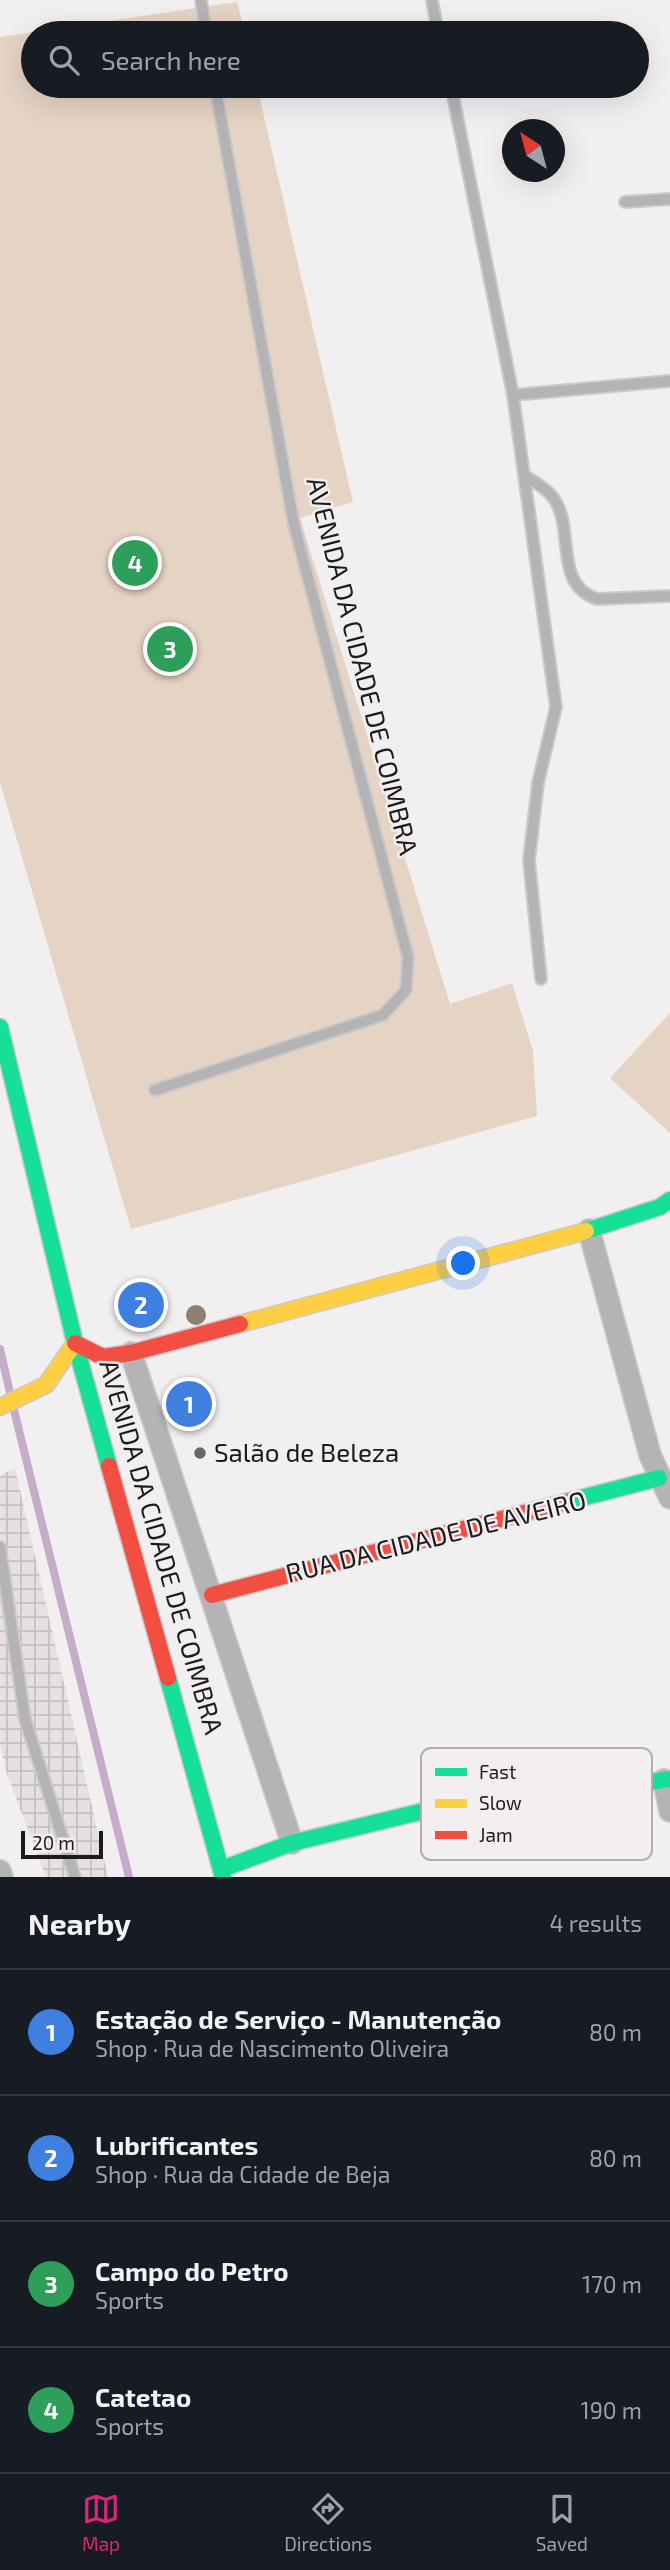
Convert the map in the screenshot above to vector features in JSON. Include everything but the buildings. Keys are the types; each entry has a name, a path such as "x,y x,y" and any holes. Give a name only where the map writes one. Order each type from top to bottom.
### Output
{"street":[{"name":"AVENIDA DA CIDADE DE COIMBRA","path":"0,1027 75,1343 223,1873"},
{"path":"0,1407 27,1398 55,1379 75,1343 103,1357 131,1353 589,1230 660,1207 670,1200"},
{"path":"589,1230 660,1454 659,1478 670,1498"},
{"path":"131,1353 292,1843"},
{"name":"RUA DA CIDADE DE AVEIRO","path":"212,1595 659,1478"},
{"path":"667,1779 670,1811"},
{"path":"223,1873 254,1868 292,1843 421,1812"},
{"path":"0,1871 2,1877"}],"lane":[{"path":"201,0 204,21"},
{"path":"432,0 436,21"},
{"name":"AVENIDA DA CIDADE DE COIMBRA","path":"155,1090 383,1016 406,990 408,957 294,525 217,98"},
{"path":"454,98 513,395 556,706 538,783 529,860 541,979"},
{"path":"625,202 670,200"},
{"path":"513,395 670,381"},
{"path":"524,475 550,494 558,506 572,578 587,595 597,598 670,596"},
{"path":"0,1547 25,1719 75,1877"}],"shaded area":[{"path":"237,2 242,21 108,21"},
{"path":"21,34 21,98 260,98 353,502 300,518 450,1004 512,983 533,1051 537,1116 131,1229 0,782 0,37"},
{"path":"670,1013 670,1133 610,1078"},
{"path":"15,1468 108,1877 46,1877 7,1774 0,1745 0,1475"}],"waterway":[{"path":"0,1349 11,1397"},
{"path":"14,1410 129,1877"}],"traffic: fast":[{"path":"0,1027 75,1343 109,1466"},
{"path":"586,1231 660,1207 670,1200"},
{"path":"566,1502 659,1478"},
{"path":"168,1678 223,1877"},
{"path":"652,1782 670,1779"},
{"path":"222,1869 292,1843 421,1812"}],"traffic: slow":[{"path":"240,1324 586,1231"},
{"path":"0,1407 46,1385 75,1343"}],"traffic: jam":[{"path":"75,1343 103,1357 131,1353 240,1324"},
{"path":"109,1466 168,1678"},
{"path":"212,1595 566,1502"}],"place":[{"name":"Catetao","path":"135,563"},
{"name":"Campo do Petro","path":"170,649"},
{"name":"Lubrificantes","path":"141,1305"},
{"name":"Estação de Serviço - Manutenção","path":"189,1404"},
{"name":"Salão de Beleza","path":"200,1453"}]}
